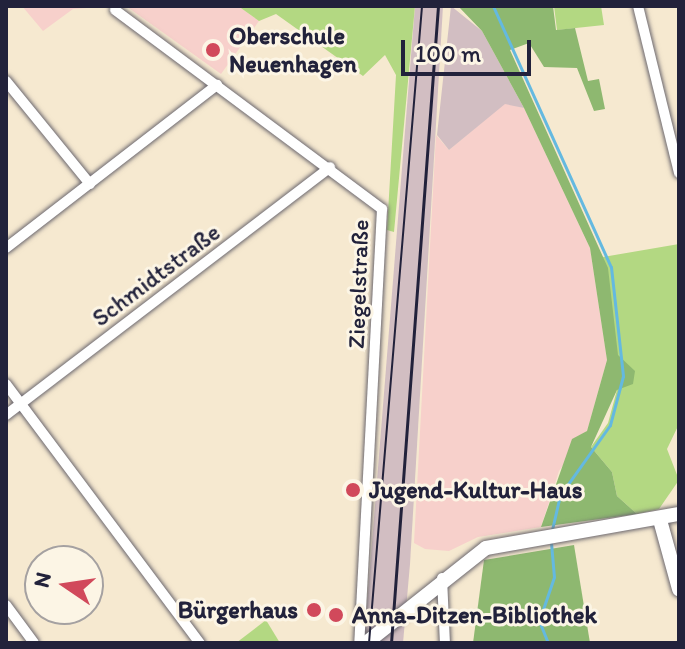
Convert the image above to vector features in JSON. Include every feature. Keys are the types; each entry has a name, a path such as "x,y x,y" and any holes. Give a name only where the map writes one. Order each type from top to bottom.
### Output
{"main road":[{"path":"366,643 442,578 486,548 660,520 679,514"},
{"path":"660,520 679,589"}],"street":[{"path":"638,6 674,135 679,173"},
{"name":"Ziegelstraße","path":"115,10 330,167 383,215 359,643"},
{"path":"6,81 90,184"},
{"path":"6,248 217,85"},
{"name":"Schmidtstraße","path":"6,415 330,167"},
{"path":"6,384 200,643"},
{"path":"442,578 445,643"},
{"path":"6,605 34,643"}],"shaded area":[{"path":"22,6 114,6 73,9 43,31"},
{"name":"Oberschule Neuenhagen","path":"126,6 238,6 259,21 221,74"},
{"path":"415,6 443,6 410,564 403,643 364,643"},
{"path":"451,6 482,31 524,108 505,104 449,150 437,135"},
{"path":"505,103 524,108 590,248 607,360 587,431 559,471 541,527 478,537 449,551 425,549 414,543 436,135 449,150"}],"green space":[{"path":"238,6 415,6 394,232 387,230 396,75 385,55 363,76 276,14 259,21"},
{"path":"458,6 553,6 556,30 575,28 588,81 599,79 605,109 594,111 577,68 544,67 529,43 510,50 608,268 618,355 635,371 633,384 617,390 591,447 612,472 617,496 637,514 541,527 572,439 587,431 607,360 590,248 524,108 482,31"},
{"path":"554,6 601,6 604,25 557,30"},
{"path":"679,244 679,424 667,449 679,480 659,509 637,514 617,496 612,472 591,447 608,423 617,390 603,257"},
{"path":"574,545 590,643 473,643 484,560"},
{"path":"266,620 280,643 236,643"}],"waterway":[{"path":"493,6 611,267 623,376 610,425 560,495 551,533"},
{"path":"548,643 539,621 554,577 551,540"}],"tram line":[{"path":"369,643 422,6"}],"railway":[{"path":"391,643 438,6"}],"place":[{"name":"Oberschule Neuenhagen","path":"213,50"},
{"name":"Jugend-Kultur-Haus","path":"353,490"},
{"name":"Bürgerhaus","path":"314,610"},
{"name":"Anna-Ditzen-Bibliothek","path":"336,615"}]}
